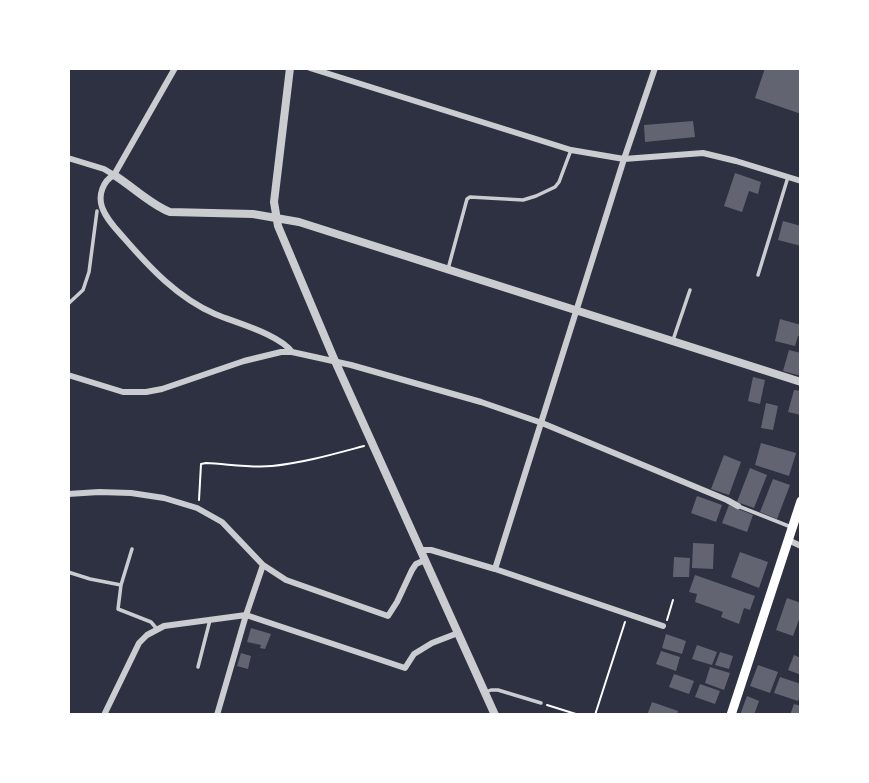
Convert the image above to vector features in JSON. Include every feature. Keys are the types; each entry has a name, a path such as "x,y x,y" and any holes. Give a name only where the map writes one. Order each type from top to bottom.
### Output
{"main road":[{"path":"731,715 801,501"}],"street":[{"path":"175,68 114,175 107,178 101,192 99,208 156,273 189,299 213,313 287,344 292,352"},
{"path":"290,68 274,202 278,226 335,361 495,715"},
{"path":"310,68 571,150 624,159 703,153 736,160 801,181"},
{"path":"495,569 654,68"},
{"path":"68,158 104,169 160,208 170,212 253,214 299,222 801,382"},
{"path":"69,376 123,392 146,392 244,361 292,352 335,361 481,402 542,423 738,506"},
{"path":"68,494 131,493 163,498 197,508 222,522 263,565 286,580 388,616 412,570 416,564 425,560"},
{"path":"788,540 801,546"},
{"path":"420,550 431,550 495,569 663,626"},
{"path":"217,715 263,565"},
{"path":"104,715 139,643 147,635 164,626 246,615 405,668 415,654 432,643 458,633"}],"lane":[{"path":"447,270 467,199 523,200 555,187 571,150"},
{"path":"758,275 788,177"},
{"path":"68,304 83,290 89,272 99,208"},
{"path":"673,340 690,290"},
{"path":"738,506 792,527"},
{"path":"132,549 121,585 118,609 151,622 157,629"},
{"path":"68,572 121,585"},
{"path":"198,667 210,620"},
{"path":"485,692 498,690 541,703"}],"path":[{"path":"197,508 201,464 272,466 372,443"},
{"path":"663,626 674,600"},
{"path":"595,715 627,614"},
{"path":"541,703 579,715"}],"building":[{"path":"765,68 801,68 801,114 755,98"},
{"path":"693,121 695,137 645,142 644,125"},
{"path":"735,173 761,182 758,194 749,191 742,212 724,206"},
{"path":"783,221 801,226 801,246 778,240"},
{"path":"780,319 801,325 801,337 798,336 795,346 775,341"},
{"path":"789,350 801,353 801,376 783,371"},
{"path":"753,377 765,380 760,404 748,401"},
{"path":"794,390 801,391 801,415 788,412"},
{"path":"766,403 778,406 773,430 761,428"},
{"path":"761,443 796,453 789,476 755,465"},
{"path":"724,455 741,462 729,495 711,489"},
{"path":"750,468 767,475 754,508 737,502"},
{"path":"773,479 790,485 777,519 760,512"},
{"path":"697,496 722,505 716,522 691,513"},
{"path":"729,505 753,515 747,532 722,523"},
{"path":"693,543 714,544 713,569 692,568"},
{"path":"740,552 768,562 759,588 731,577"},
{"path":"674,557 690,558 689,577 673,577"},
{"path":"695,575 755,596 750,610 744,608 739,624 721,617 723,612 695,602 697,594 689,592"},
{"path":"787,598 801,603 801,617 793,636 776,630"},
{"path":"251,628 271,634 265,649 260,648 261,645 247,642"},
{"path":"666,634 686,641 682,654 662,648"},
{"path":"697,645 717,652 712,665 692,659"},
{"path":"661,651 680,657 676,671 656,664"},
{"path":"720,652 733,656 729,669 715,665"},
{"path":"241,653 251,656 248,669 237,666"},
{"path":"794,655 801,658 801,675 788,670"},
{"path":"758,665 778,672 770,693 750,686"},
{"path":"710,667 730,673 724,690 705,683"},
{"path":"674,674 694,681 689,694 669,687"},
{"path":"780,677 801,684 798,701 774,693"},
{"path":"700,684 720,691 715,704 695,697"},
{"path":"747,696 759,701 754,715 740,715"},
{"path":"652,702 678,711 677,715 647,715"},
{"path":"794,704 801,706 801,715 790,715"}]}
